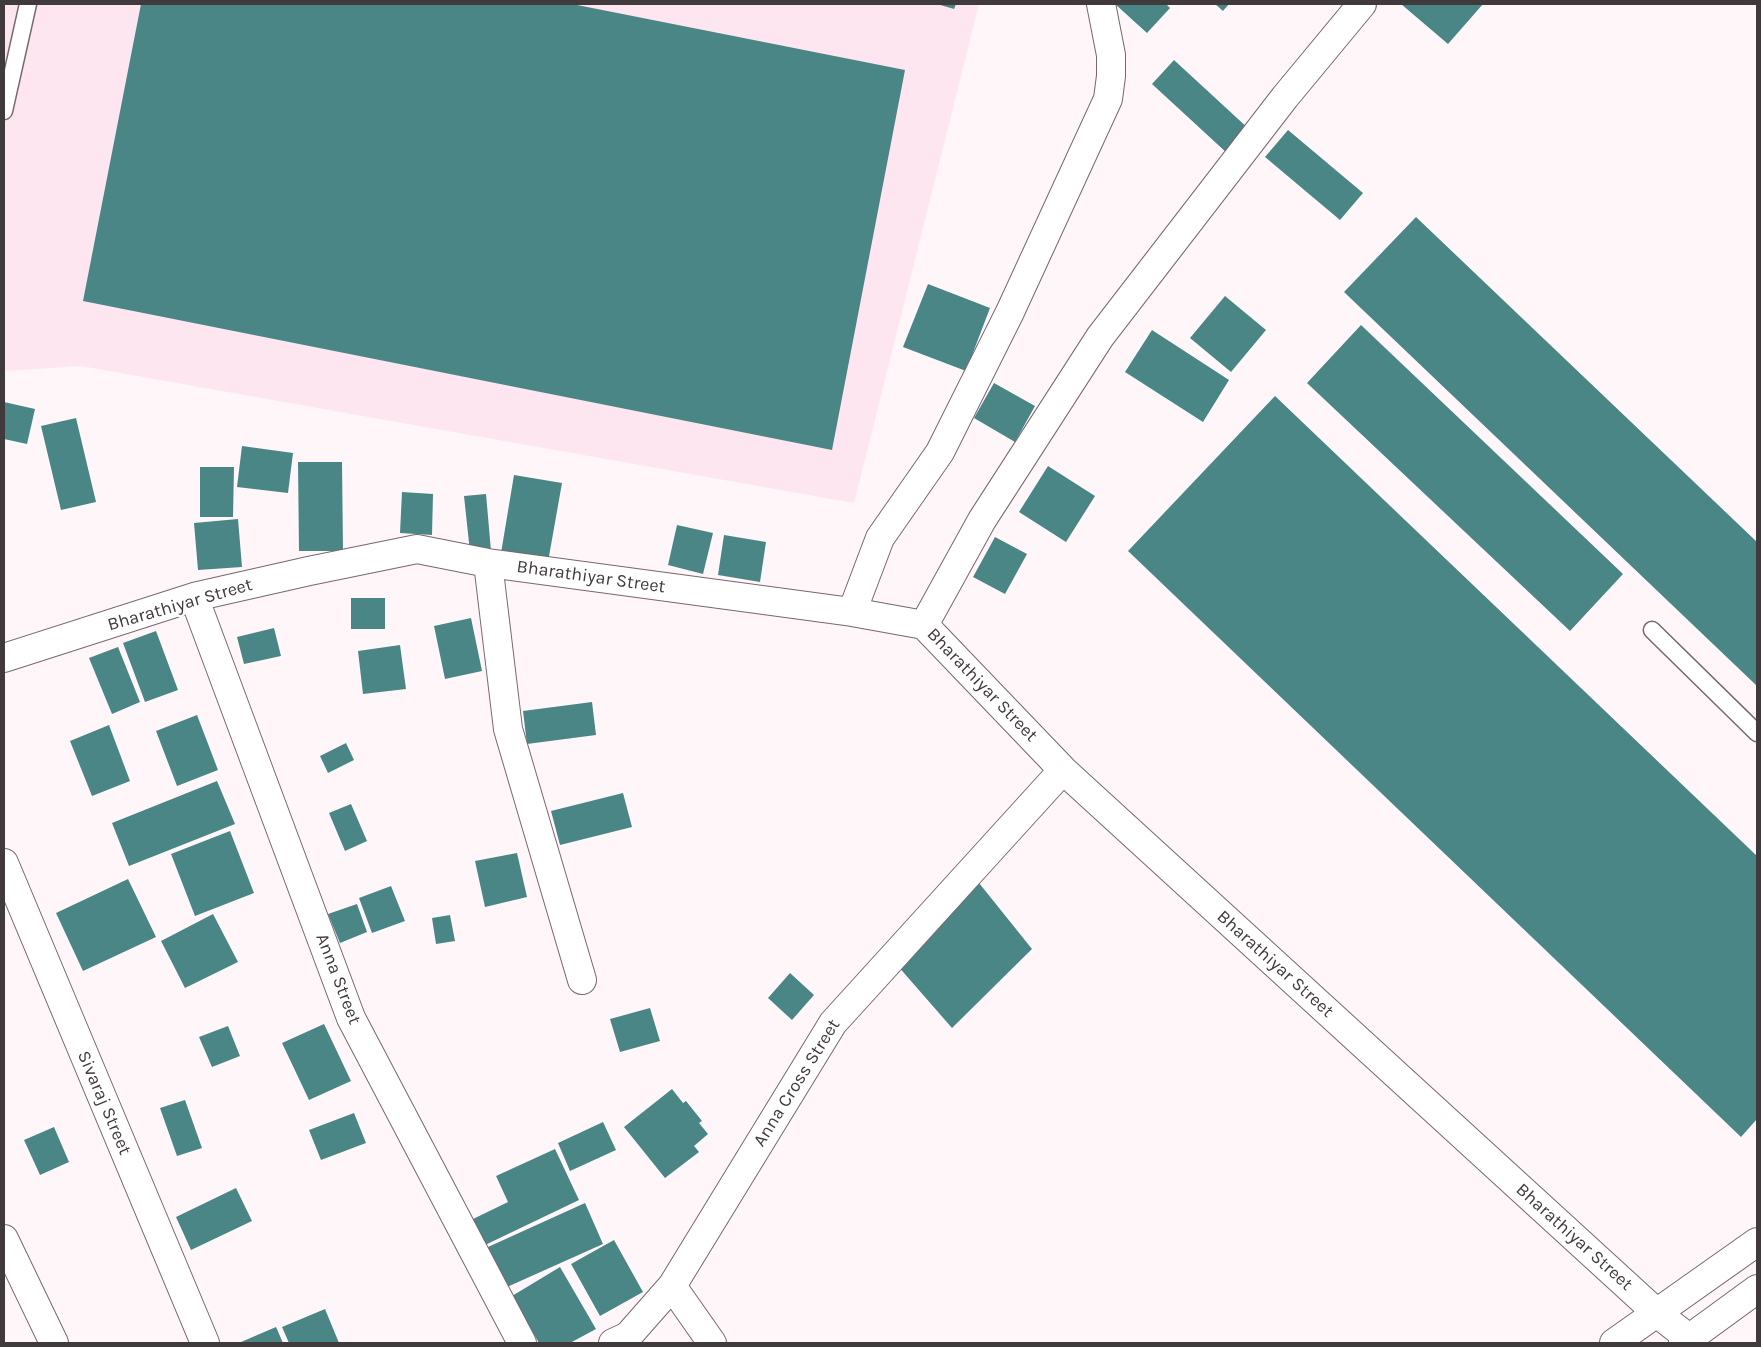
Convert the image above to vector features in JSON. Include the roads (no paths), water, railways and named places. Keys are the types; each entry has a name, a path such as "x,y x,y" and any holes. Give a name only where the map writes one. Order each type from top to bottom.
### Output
{"street":[{"path":"852,612 880,538 940,452 1010,312 1108,98 1111,55 1101,4"},
{"path":"924,625 982,520 1100,337 1285,97 1362,4"},
{"name":"Bharathiyar Street","path":"4,658 194,597 417,549 488,563 852,612 924,625 1063,770 1687,1341"},
{"path":"488,563 508,729 582,980"},
{"name":"Anna Street","path":"194,597 351,1018 522,1343"},
{"name":"Anna Cross Street","path":"613,1343 628,1336 672,1286 832,1023 1063,770"},
{"name":"Sivaraj Street","path":"4,863 205,1343"},
{"path":"4,1239 54,1343"},
{"path":"1614,1343 1658,1314 1757,1242"},
{"path":"672,1286 712,1343"},
{"path":"1687,1341 1757,1289"}],"lane":[{"path":"4,111 28,4"},
{"path":"1652,630 1757,733"}]}
